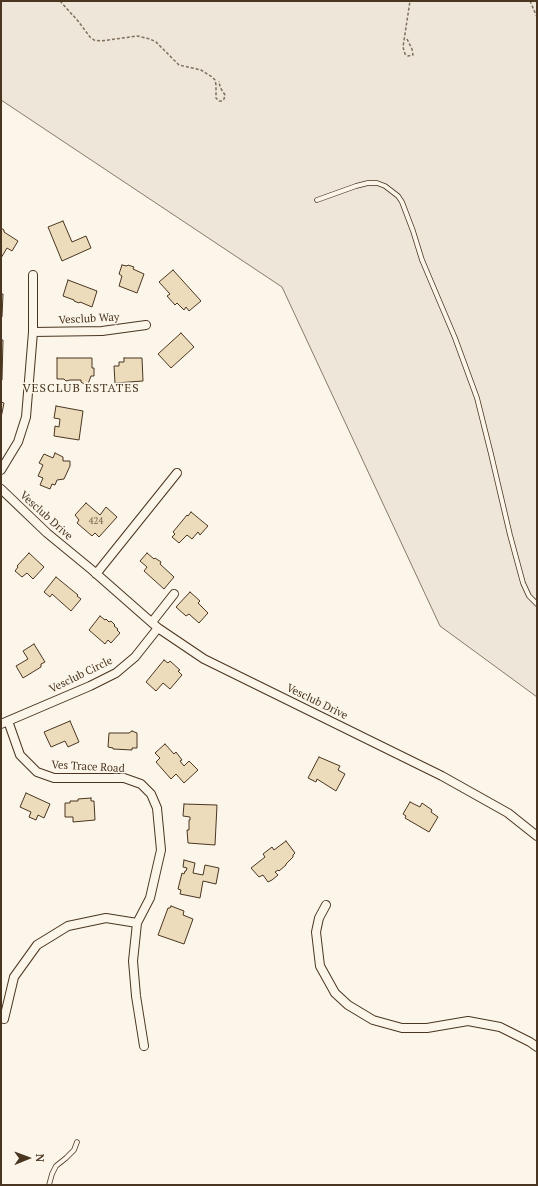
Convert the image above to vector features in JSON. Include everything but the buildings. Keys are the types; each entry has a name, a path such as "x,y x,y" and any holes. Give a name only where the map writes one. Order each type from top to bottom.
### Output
{"street":[{"path":"1,470 18,442 26,417 33,332 33,275"},
{"name":"Vesclub Way","path":"33,332 102,331 146,325"},
{"path":"96,574 177,473"},
{"name":"Vesclub Drive","path":"1,489 47,533 158,628 204,659 442,776 508,813 537,836"},
{"path":"152,622 174,594"},
{"name":"Vesclub Circle","path":"4,722 90,686 116,673 135,657 158,628"},
{"name":"Ves Trace Road","path":"4,722 20,755 37,772 54,778 124,778 141,784 151,794 157,808 161,850 150,898 137,923 133,961 136,996 144,1046"},
{"path":"326,905 319,918 316,932 320,966 335,992 348,1005 373,1020 402,1028 427,1028 468,1021 500,1027 537,1047"},
{"path":"4,1019 14,978 38,945 68,926 106,918 137,923"}],"lane":[{"path":"317,200 356,186 368,183 377,183 391,190 402,202 422,260 455,338 477,398 523,583 529,596 537,604"},
{"path":"49,1185 56,1166 74,1150 77,1142"}],"path":[{"path":"60,1 94,40 101,41 137,36 156,42 180,65 201,70 212,77 215,80 216,85 216,98 219,101 222,101 224,100 225,95 220,87 219,81"},
{"path":"407,39 413,55 408,56 405,54 403,47 410,1"},
{"path":"530,1 537,17"}],"shaded area":[{"path":"1,1 537,1 537,697 440,626 282,287 1,100"}],"district":[{"name":"VESCLUB ESTATES","path":"81,389"}]}
